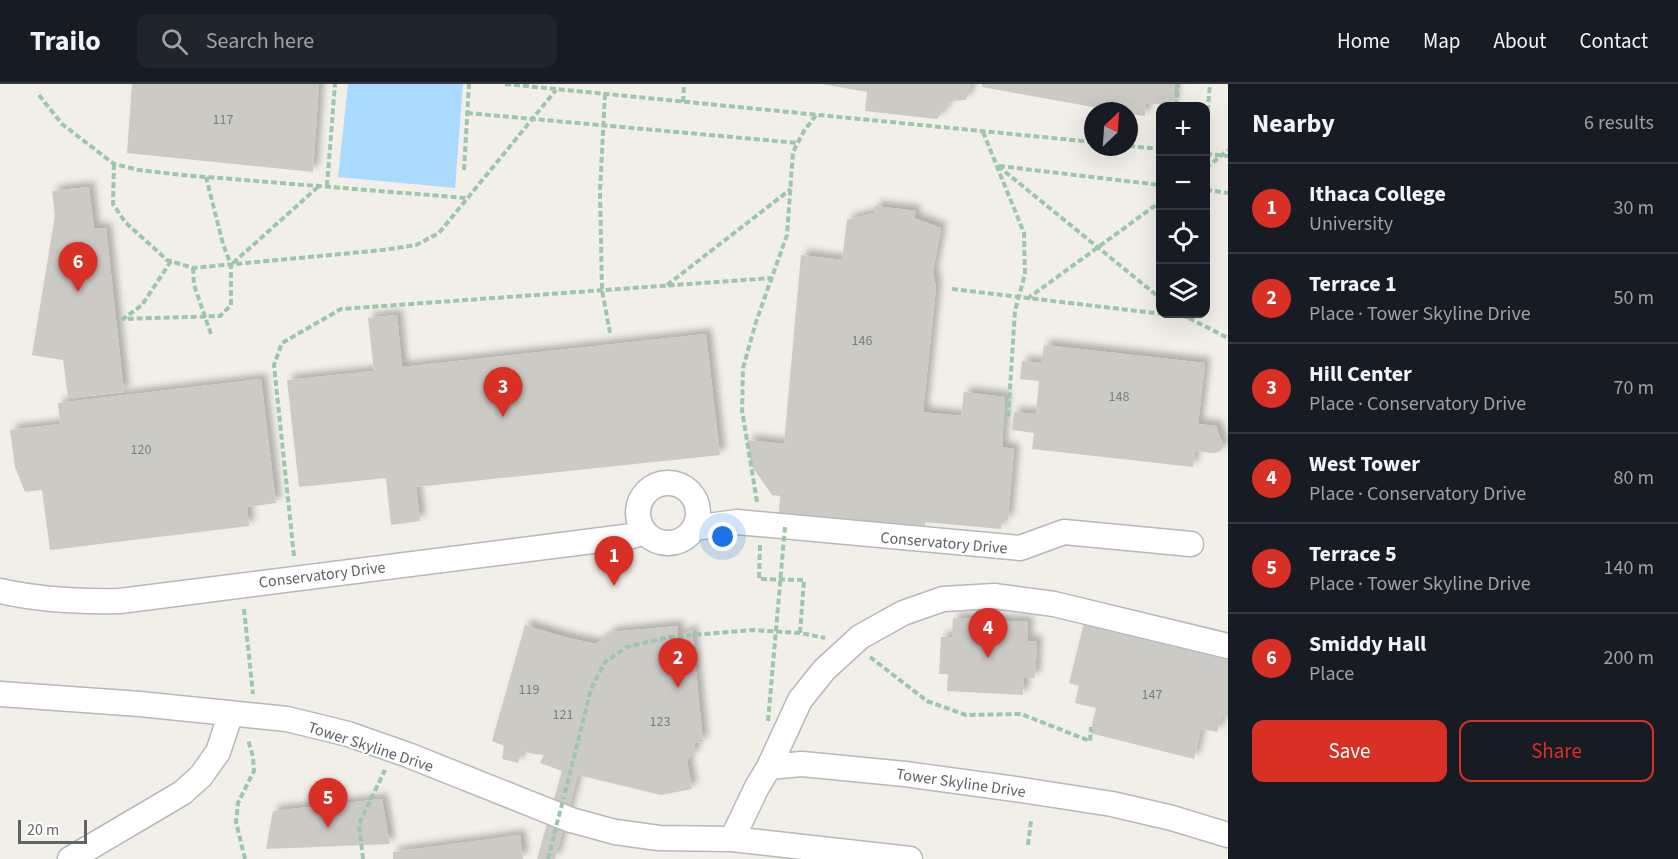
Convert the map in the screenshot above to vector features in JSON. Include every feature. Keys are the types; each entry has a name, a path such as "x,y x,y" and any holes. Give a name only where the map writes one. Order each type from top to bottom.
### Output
{"street":[{"path":"660,484 672,484 692,495 697,506 698,517 694,528 686,537 676,542 664,543 644,532 639,521 638,510 642,498 650,489 660,484"},
{"name":"Conservatory Drive","path":"694,528 738,522 1020,548 1064,532 1191,544"},
{"name":"Conservatory Drive","path":"0,591 84,602 120,601 632,536 644,532"},
{"path":"732,839 757,787 770,767 800,700 825,670 860,637 903,613 943,600 994,596 1054,604 1228,646"},
{"name":"Tower Skyline Drive","path":"0,694 287,718 348,734 394,750 571,820 604,829 659,838 732,839 910,859"},
{"path":"70,859 182,793 201,776 218,752 231,713"},
{"name":"Tower Skyline Drive","path":"770,767 802,764 905,774 1015,789 1112,804 1172,818 1228,836"}],"path":[{"path":"327,186 335,84"},
{"path":"464,170 469,84"},
{"path":"505,84 1084,141"},
{"path":"683,102 684,84"},
{"path":"1176,102 1178,84"},
{"path":"1208,102 1210,84"},
{"path":"114,164 113,204 124,222 167,260 193,268 416,245 440,233 556,89"},
{"path":"605,94 600,191 602,290 610,333"},
{"path":"39,95 62,124 114,164 139,170 206,177 467,198"},
{"path":"467,113 798,143"},
{"path":"800,633 804,580 759,579 761,525 742,410 743,369 756,322 787,235 793,152 816,115"},
{"path":"982,131 1024,233 1025,273 1015,311 1008,419"},
{"path":"1138,147 1156,149"},
{"path":"1210,165 1228,150"},
{"path":"1210,154 1228,156"},
{"path":"998,166 1156,184"},
{"path":"998,166 1156,294"},
{"path":"171,261 142,305 123,319 220,316 231,305 231,265 223,244 206,177"},
{"path":"231,265 319,186"},
{"path":"667,285 791,189"},
{"path":"1210,191 1228,193"},
{"path":"1027,299 1156,206"},
{"path":"193,268 194,285 211,334"},
{"path":"297,577 273,365 282,343 341,309 772,278"},
{"path":"952,289 1156,312"},
{"path":"1193,318 1228,338"},
{"path":"768,721 785,527"},
{"path":"363,859 359,824 394,750"},
{"path":"548,859 564,797"},
{"path":"1028,845 1031,821"}],"water":[{"path":"348,84 463,84 455,188 338,177"}],"building":[{"path":"132,84 319,84 313,172 127,153"},
{"path":"822,84 971,84 966,100 951,101 937,119 865,111 867,92"},
{"path":"982,84 1175,84 1173,102 1146,103 1145,116 1138,115 1138,102 1084,102 1084,105 982,87"},
{"path":"89,187 94,229 106,228 124,392 68,398 63,360 32,355 55,216 52,191"},
{"path":"875,206 916,211 914,218 941,228 933,272 936,288 923,412 961,416 964,392 1005,397 1002,447 1014,449 1008,520 1002,520 1001,529 925,522 925,526 779,513 780,496 772,495 751,465 747,440 784,444 801,255 842,260 847,220 874,213"},
{"path":"397,315 402,367 706,334 720,455 416,487 420,521 391,525 386,478 299,487 287,380 374,371 368,318"},
{"path":"1044,345 1205,363 1198,424 1216,426 1223,445 1222,449 1213,453 1195,451 1193,467 1032,449 1034,433 1012,430 1014,412 1036,414 1039,381 1020,379 1022,361 1041,363"},
{"path":"261,379 276,503 247,507 249,526 50,550 42,490 25,492 15,467 10,430 60,424 58,403"},
{"path":"1086,615 1228,650 1228,717 1222,715 1217,732 1201,729 1194,759 1090,733 1096,708 1075,703 1079,686 1069,683"},
{"path":"953,618 1028,622 1027,641 1037,641 1035,678 1024,678 1023,695 947,691 948,674 939,674 941,637 952,637"},
{"path":"525,625 596,644 612,632 678,626 678,636 692,630 703,742 695,743 695,752 687,760 692,789 661,795 578,775 555,859 537,859 562,771 540,763 544,755 522,751 518,763 502,759 504,746 492,741"},
{"path":"382,799 390,844 266,849 273,811"},
{"path":"520,835 523,859 393,859 393,852"}],"place":[{"name":"Smiddy Hall","path":"78,292"},
{"name":"Hill Center","path":"503,417"},
{"name":"Ithaca College","path":"614,586"},
{"name":"West Tower","path":"988,658"},
{"name":"Terrace 1","path":"678,688"},
{"name":"Terrace 5","path":"328,828"}]}
